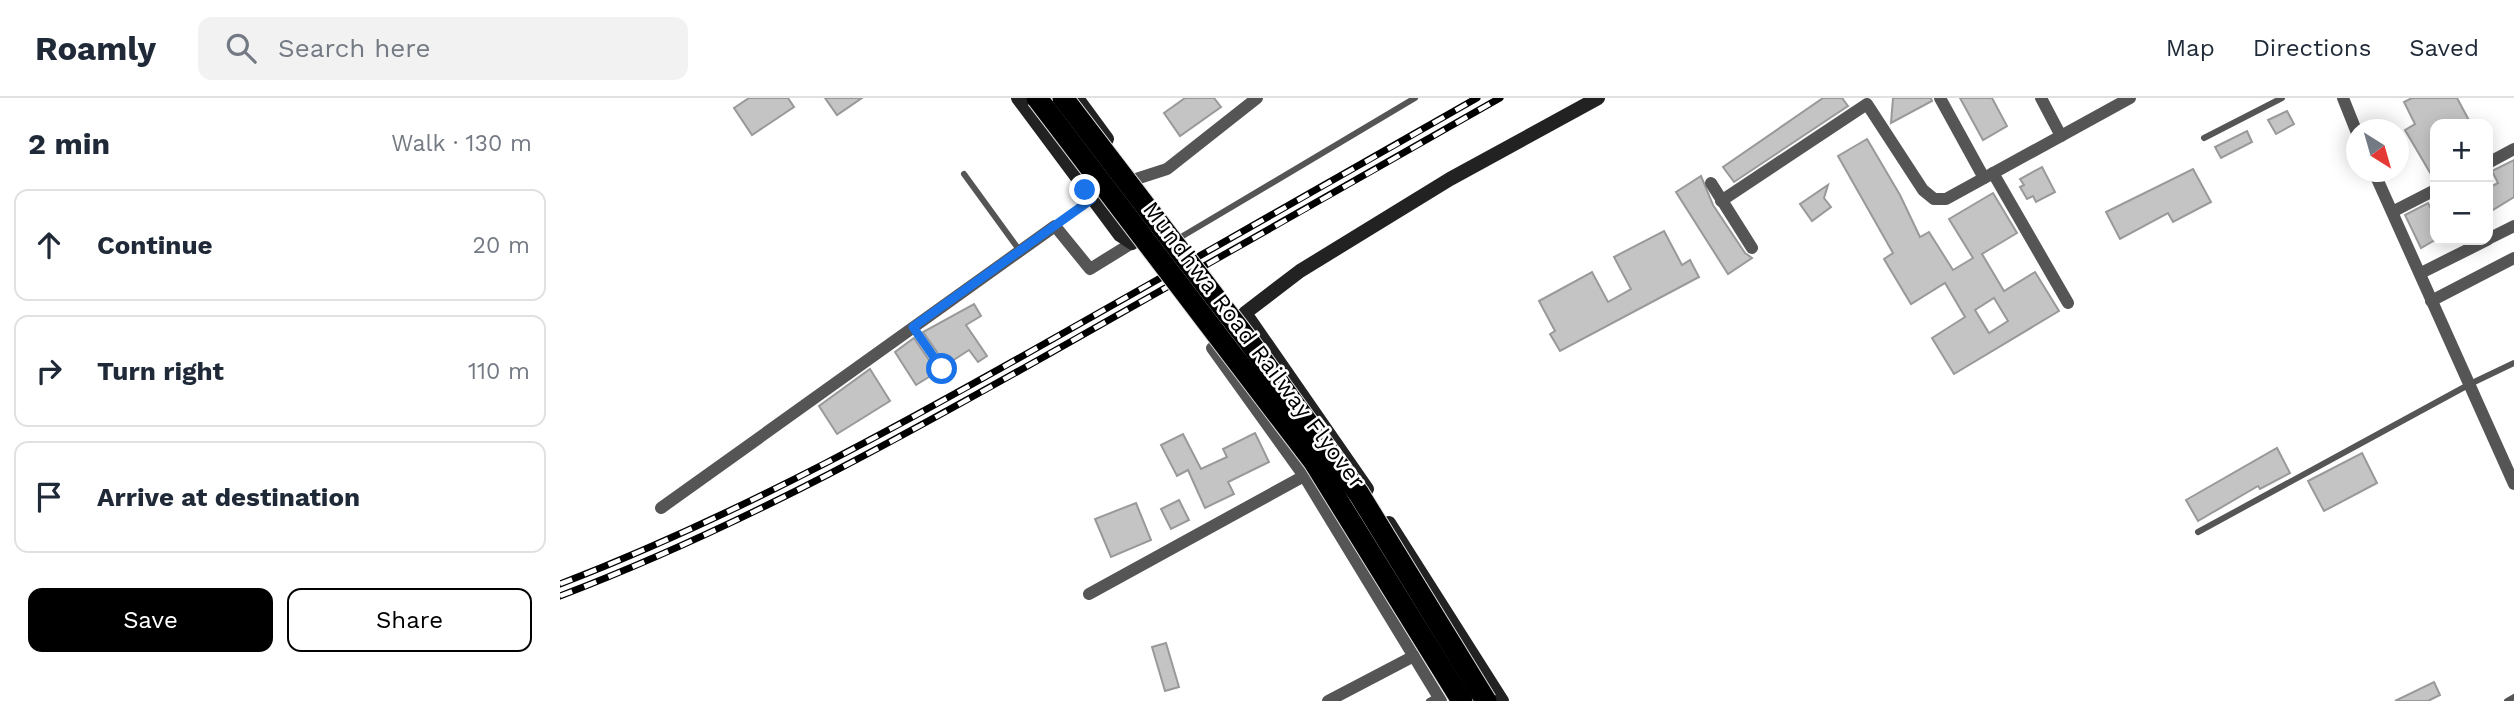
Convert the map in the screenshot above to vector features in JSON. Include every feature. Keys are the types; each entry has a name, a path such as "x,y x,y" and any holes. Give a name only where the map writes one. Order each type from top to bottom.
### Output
{"highway":[{"name":"Mundhwa Road Railway Flyover","path":"1038,98 1314,462 1462,701"},
{"name":"Mundhwa Road Railway Flyover","path":"1063,98 1250,344 1359,494 1486,701"}],"street":[{"path":"1018,98 1120,235 1132,243"},
{"path":"661,508 1055,226 1090,269 1163,220 1077,98"},
{"path":"1136,179 1167,169 1257,98"},
{"path":"1502,701 1348,459 1245,313 1300,271 1438,186 1598,98"},
{"path":"1940,98 2068,303"},
{"path":"2041,98 2061,136"},
{"path":"1721,201 1865,101 1923,190 1934,199 1946,199 2130,98"},
{"path":"2343,98 2351,119"},
{"path":"2493,160 2514,149"},
{"path":"2379,182 2514,484"},
{"path":"1711,183 1752,248"},
{"path":"2394,211 2430,193"},
{"path":"2493,237 2514,226"},
{"path":"2421,273 2477,245"},
{"path":"2431,301 2514,258"},
{"path":"1212,348 1304,476 1414,656 1436,699"},
{"path":"1089,594 1304,476"},
{"path":"1328,701 1414,656"},
{"path":"1454,701 1488,679"}],"lane":[{"path":"1132,243 1144,250 1163,247 1415,98"},
{"path":"2204,138 2282,98"},
{"path":"964,174 1020,251"},
{"path":"913,327 942,369"},
{"path":"2198,531 2470,384 2514,363"},
{"path":"2507,701 2514,697"}],"path":[{"path":"1055,226 1092,199"}],"building":[{"path":"749,98 788,98 794,107 752,135 734,108"},
{"path":"825,98 862,98 837,115"},
{"path":"1185,98 1214,98 1221,107 1180,136 1164,113"},
{"path":"1823,98 1842,98 1848,106 1734,182 1723,167"},
{"path":"1893,98 1931,98 1932,101 1891,123"},
{"path":"1960,98 1992,98 2007,126 1983,140"},
{"path":"2412,98 2457,98 2468,119 2430,119 2430,172 2409,137 2409,128 2415,124 2404,102"},
{"path":"2287,111 2294,124 2276,134 2268,120"},
{"path":"2247,131 2252,142 2221,158 2215,147"},
{"path":"1867,139 1900,195 1920,237 1929,232 1953,270 1973,258 1949,219 1993,193 2017,233 1982,254 2004,291 2035,272 2059,311 1954,374 1932,338 1965,317 1945,283 1911,304 1884,259 1893,253 1838,156","holes":["1994,298 2008,321 1989,333 1975,310"]},
{"path":"2514,160 2514,197 2493,210 2493,186 2498,183 2493,170"},
{"path":"2042,167 2055,192 2036,202 2033,196 2027,199 2020,187 2024,185 2020,179"},
{"path":"2193,169 2211,202 2173,222 2168,213 2120,239 2106,212"},
{"path":"1701,176 1713,205 1745,253 1752,258 1728,274 1676,192"},
{"path":"1828,185 1824,198 1831,207 1812,221 1800,204"},
{"path":"2428,203 2430,243 2421,248 2405,215"},
{"path":"1664,231 1682,265 1690,260 1699,277 1560,351 1550,334 1555,331 1539,301 1592,272 1608,302 1631,289 1614,257"},
{"path":"974,304 981,316 966,325 987,356 978,362 969,350 946,365 923,332"},
{"path":"914,338 937,372 916,385 895,352"},
{"path":"870,369 890,401 837,434 819,406"},
{"path":"1255,433 1269,462 1228,482 1234,494 1205,508 1188,470 1177,476 1161,445 1183,434 1201,469 1227,457 1223,449"},
{"path":"2277,448 2290,473 2260,489 2258,486 2198,521 2186,500"},
{"path":"2362,453 2377,483 2324,511 2308,481"},
{"path":"1179,500 1189,520 1171,529 1161,509"},
{"path":"1136,503 1151,540 1111,557 1095,519"},
{"path":"1166,643 1179,687 1165,691 1152,647"},
{"path":"2434,682 2440,695 2428,701 2395,701"}],"railway":[{"path":"560,584 694,527 890,429 1477,98"},
{"path":"560,596 696,539 828,475 1022,369 1500,98"}],"route":[{"path":"942,369 913,327 1092,199 1085,190"}]}
